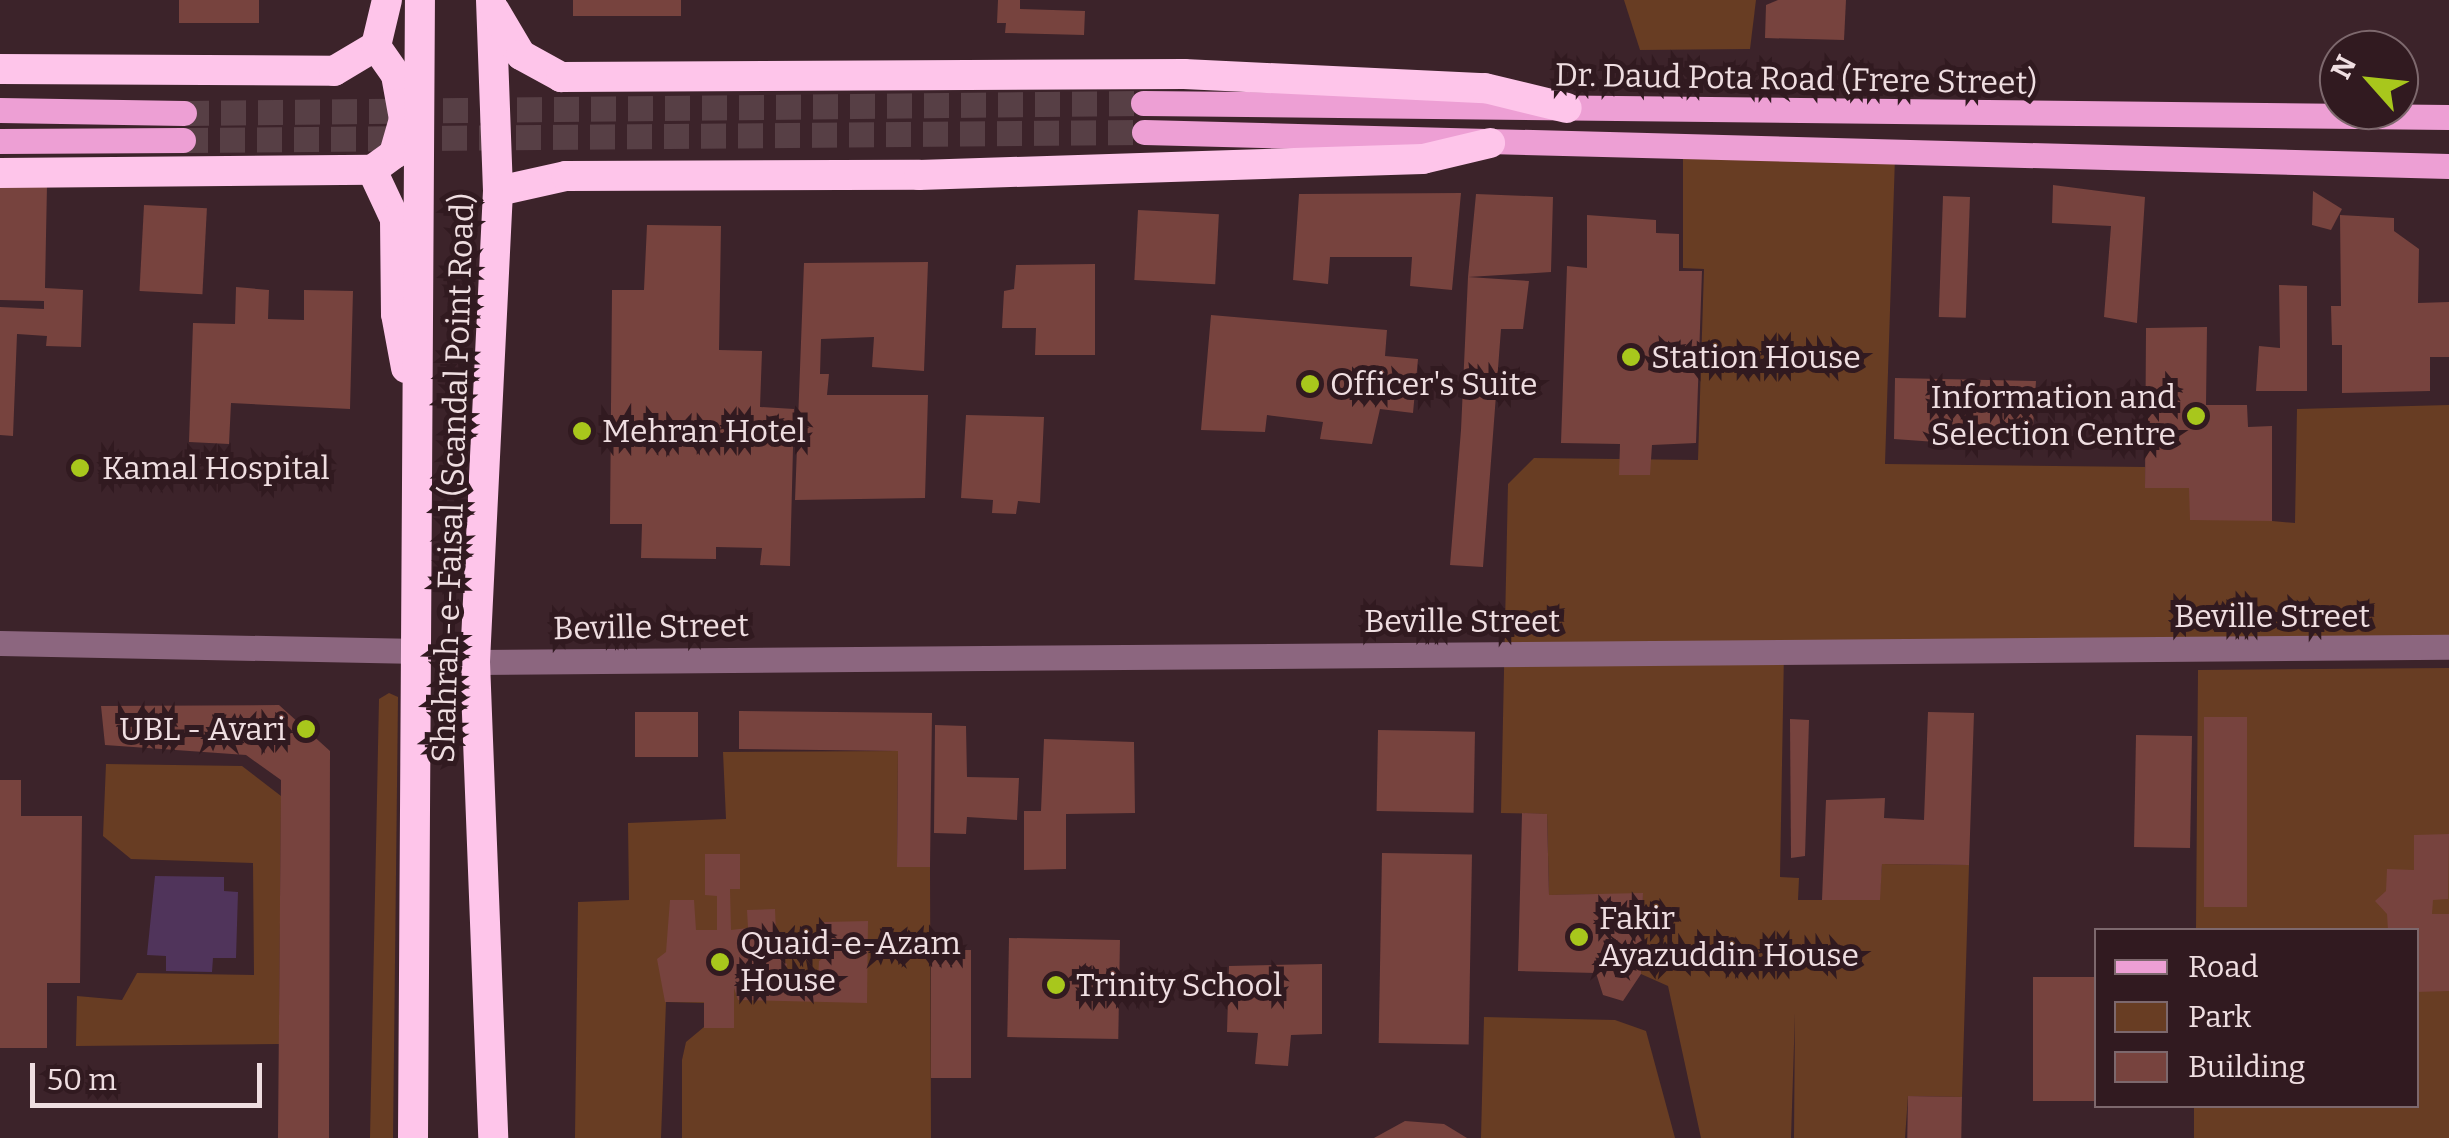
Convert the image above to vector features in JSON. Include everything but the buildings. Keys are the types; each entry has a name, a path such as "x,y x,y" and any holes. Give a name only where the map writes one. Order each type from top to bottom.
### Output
{"highway":[{"path":"0,69 334,71 376,46 387,0"},
{"name":"Shahrah-e-Faisal (Scandal Point Road)","path":"414,1138 420,652 420,0"},
{"path":"492,4 521,55 561,77 1184,74 1485,88 1567,108"},
{"name":"Shahrah-e-Faisal (Scandal Point Road)","path":"492,4 498,191 475,662 492,1138"},
{"path":"0,174 372,170 394,154 404,119 396,75 376,46"},
{"path":"498,191 566,176 937,175 1422,159 1490,143"},
{"path":"372,170 395,219 396,314 419,445"}],"main road":[{"name":"Dr. Daud Pota Road (Frere Street)","path":"1143,103 2449,117"},
{"path":"0,110 184,113"},
{"path":"1144,132 2449,166"},
{"path":"0,140 184,140"}],"street":[{"path":"0,644 420,652"},
{"name":"Beville Street","path":"475,662 2449,647"}],"green space":[{"path":"1624,0 1756,0 1750,49 1640,50"},
{"path":"1683,150 1895,157 1885,464 2145,467 2145,488 2189,488 2272,521 2295,523 2297,409 2449,405 2449,647 1784,651 1780,877 1799,878 1798,900 1879,900 1882,864 1969,865 1962,1097 1908,1096 1905,1138 1794,1138 1795,1013 1791,1138 1701,1138 1668,986 1641,974 1643,894 1549,895 1547,814 1501,813 1508,484 1534,458 1698,460 1704,269 1683,268"},
{"path":"2449,668 2449,1138 2194,1138 2194,1108 2419,1108 2419,928 2196,928 2198,670"},
{"path":"389,693 398,697 393,1138 370,1138 379,699"},
{"path":"898,751 897,866 930,867 931,1138 682,1138 682,1060 686,1042 704,1027 704,1003 666,1002 661,1138 575,1138 578,902 629,900 628,823 726,819 723,752"},
{"path":"106,764 242,766 281,796 279,1044 76,1046 77,996 122,1000 137,973 254,975 253,863 131,859 103,836"},
{"path":"1484,1017 1615,1020 1646,1031 1675,1138 1481,1138"}],"shaded area":[{"path":"155,876 224,877 224,891 238,892 236,958 213,958 212,972 166,971 166,956 147,955"}],"tunnel":[{"path":"184,113 1143,103"},
{"path":"183,140 1144,132"}],"place":[{"name":"Station House","path":"1631,357"},
{"name":"Officer's Suite","path":"1310,384"},
{"name":"Information and Selection Centre","path":"2196,416"},
{"name":"Mehran Hotel","path":"582,431"},
{"name":"Kamal Hospital","path":"80,468"},
{"name":"UBL - Avari","path":"306,729"},
{"name":"Fakir Ayazuddin House","path":"1579,937"},
{"name":"Quaid-e-Azam House","path":"720,962"},
{"name":"Trinity School","path":"1056,985"}]}
